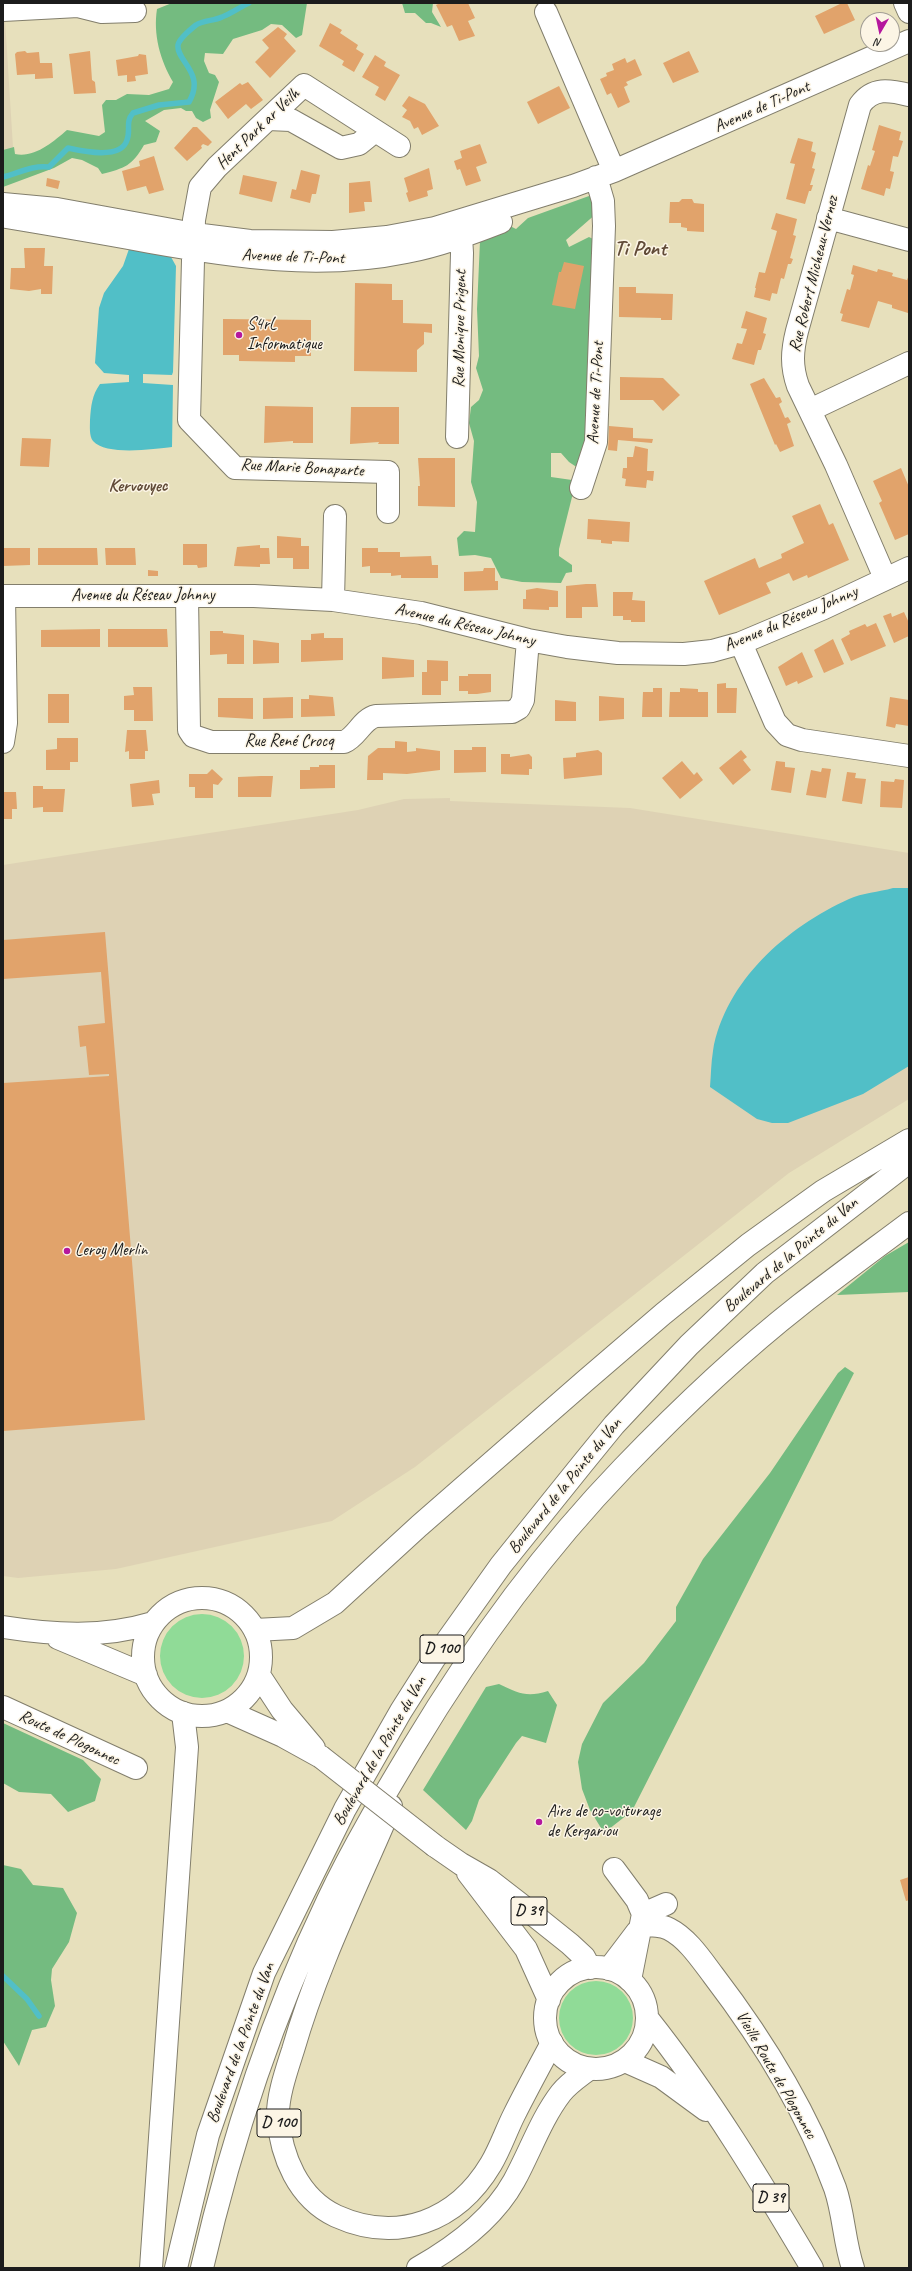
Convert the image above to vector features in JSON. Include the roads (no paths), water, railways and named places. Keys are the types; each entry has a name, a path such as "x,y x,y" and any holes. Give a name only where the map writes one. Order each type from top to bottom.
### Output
{"main road":[{"path":"905,3 909,12"},
{"path":"3,10 78,6 102,12 134,11"},
{"name":"Avenue de Ti-Pont","path":"546,12 605,174 603,201 604,226 599,389 596,442 581,488"},
{"name":"Avenue de Ti-Pont","path":"3,216 194,242 333,242 458,229 538,206 573,186 605,174 909,41"},
{"name":"Hent Park ar Veilh","path":"194,242 195,205 200,187 217,167 304,85 399,146"},
{"name":"Rue Robert Micheau-Vernez","path":"885,578 794,374 792,349 860,105 866,97 876,91 891,91 909,95"},
{"name":"Hent Park ar Veilh","path":"268,119 291,120 340,148 359,144 375,131"},
{"name":"Avenue de Ti-Pont","path":"3,204 57,209 194,242"},
{"path":"828,218 909,240"},
{"name":"Rue Monique Prigent","path":"458,229 462,253 458,437"},
{"name":"Rue Marie Bonaparte","path":"194,242 189,420 235,468 388,472 388,512"},
{"path":"810,410 909,363"},
{"path":"333,600 335,516"},
{"name":"Avenue du Réseau Johnny","path":"4,596 187,596 333,600 421,613 528,640 583,650 666,655 701,653 741,643 824,608 909,568"},
{"path":"3,742 6,723 4,596"},
{"name":"Rue René Crocq","path":"187,596 189,730 193,736 211,742 344,742 354,736 368,720 376,716 512,712 519,708 523,700 528,640"},
{"path":"741,643 775,722 787,735 802,740 909,756"},
{"path":"255,1630 293,1628 335,1603 419,1526 585,1381 663,1314 748,1245 823,1191 909,1140"},
{"name":"Boulevard de la Pointe du Van","path":"176,2268 208,2135 264,1973 345,1809 401,1711 439,1653 501,1565 582,1463 614,1425 689,1345 765,1273 909,1162"},
{"name":"Boulevard de la Pointe du Van","path":"202,2268 226,2174 247,2105 295,1974 328,1900 373,1813 478,1643 510,1599 622,1469 712,1383 798,1306 909,1223"},
{"path":"192,1598 208,1598 223,1601 236,1608 247,1618 255,1630 260,1644 262,1660 259,1675 248,1694 241,1702 227,1711 212,1715 196,1716 183,1713 161,1699 153,1691 146,1675 143,1657 144,1645 153,1623 164,1611 178,1603 192,1598"},
{"path":"3,1627 48,1634 105,1634 131,1630 153,1623"},
{"path":"48,1634 146,1675"},
{"name":"D 39","path":"259,1675 282,1710 321,1757"},
{"name":"Route de Plogonnec","path":"3,1708 136,1768"},
{"name":"D 39","path":"227,1711 283,1736 321,1757 435,1846 461,1864 489,1880 570,1944 584,1957 600,1968"},
{"path":"151,2268 187,1746 183,1713"},
{"name":"D 100","path":"428,1722 306,2004 284,2081 278,2116 283,2147 292,2174 310,2196 331,2213 356,2225 381,2228 420,2225 447,2211 471,2191 491,2164 552,2043"},
{"name":"D 39","path":"461,1864 526,1949 548,2000"},
{"path":"614,1869 633,1893 643,1919 630,1980"},
{"path":"600,1968 643,1919 666,1904"},
{"name":"Vieille Route de Plogonnec","path":"643,1919 668,1928 692,1948 730,1997 766,2052 798,2108 828,2172 840,2205 853,2268"},
{"path":"600,1968 630,1980 640,1991 646,2005 648,2019 641,2043 634,2053 625,2061 601,2069 589,2069 574,2064 562,2056 552,2043 546,2030 545,2015 548,2000 564,1979 575,1972 600,1968"},
{"name":"D 39","path":"648,2019 714,2108 772,2198 812,2268"},
{"name":"D 39","path":"625,2061 676,2087 712,2115 727,2130"},
{"path":"418,2268 436,2258 485,2220 514,2182 543,2122 562,2092 589,2069"}],"water":[{"path":"129,249 171,257 176,266 173,372 172,375 143,374 143,383 173,385 172,447 143,450 108,449 99,446 93,441 91,436 91,405 95,392 100,384 129,382 129,375 104,373 95,363 99,308 104,293 123,266"},
{"path":"893,888 909,888 909,1066 863,1094 788,1123 772,1123 757,1119 710,1087 713,1051 720,1026 731,1002 745,980 762,959 803,925 826,911 854,897"}],"waterway":[{"path":"3,177 31,168 49,167 68,148 100,153 117,150 123,146 127,140 129,120 133,113 159,105 189,102 193,92 194,83 192,75 181,57 178,45 179,43 196,25 225,16 249,3"},
{"path":"3,1976 27,1999 39,2016"}],"place":[{"name":"S4rL Informatique","path":"239,335"},
{"name":"Leroy Merlin","path":"67,1251"},
{"name":"Aire de co-voiturage de Kergariou","path":"539,1822"}],"district":[{"name":"Ti Pont","path":"640,249"},
{"name":"Kervouyec","path":"138,486"}]}
